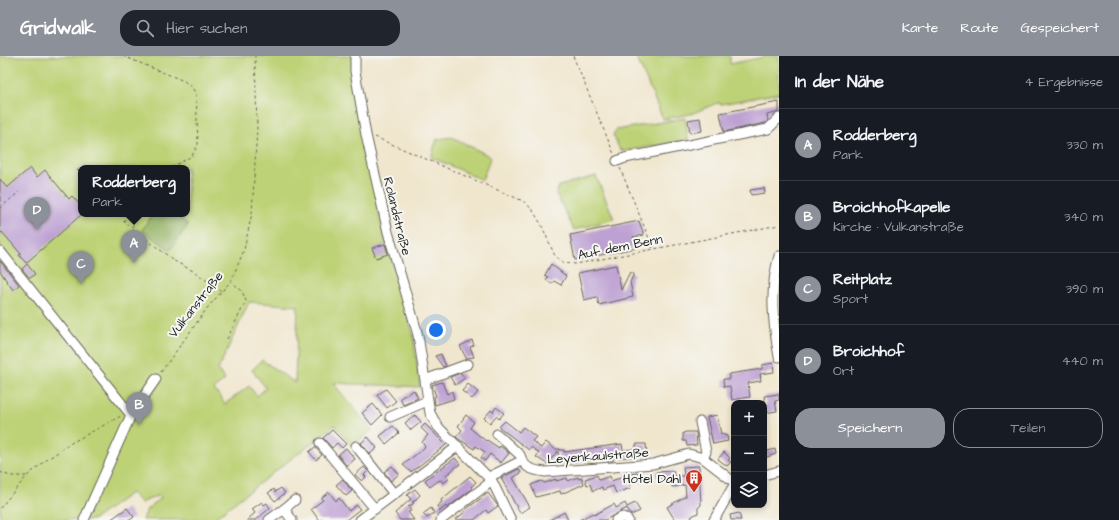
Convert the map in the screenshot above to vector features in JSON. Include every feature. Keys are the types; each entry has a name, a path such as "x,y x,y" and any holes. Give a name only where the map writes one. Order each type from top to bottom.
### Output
{"street":[{"name":"Rolandstraße","path":"356,56 355,70 366,135 388,232 421,351 430,413 438,427 490,479 511,520"},
{"path":"617,161 624,158 768,129 779,118"},
{"path":"0,251 131,415"},
{"path":"779,256 772,286 773,316 779,357"},
{"path":"425,380 468,364"},
{"path":"84,520 131,415 156,379"},
{"path":"390,417 428,401"},
{"path":"700,422 706,452 703,458"},
{"name":"Leyenkaulstraße","path":"497,434 520,455 521,461 529,468 544,472 653,464 684,455 703,458 731,481"},
{"path":"320,443 374,509"},
{"path":"356,446 394,494"},
{"path":"360,520 458,446"},
{"path":"440,520 490,479 521,461"},
{"path":"767,474 779,471"},
{"path":"714,520 731,489"},
{"path":"269,520 295,500"},
{"path":"284,509 292,520"},
{"path":"616,520 623,517 628,520"}],"path":[{"path":"123,56 184,81 191,86 196,94 198,144 192,156 176,165"},
{"name":"Vulkanstraße","path":"156,379 221,291 231,280 244,250 252,213 257,128 256,56"},
{"path":"573,56 654,249"},
{"name":"Auf dem Benn","path":"366,135 374,136 523,201 532,209 541,224 555,256 564,263 576,264 779,225"},
{"path":"0,208 19,192"},
{"path":"126,217 124,222 176,262 196,272 221,291"},
{"path":"132,228 138,217"},
{"path":"227,339 246,301 242,291 231,280"},
{"path":"0,508 26,476 71,443 118,416 131,415"},
{"path":"0,472 10,476 26,476"}],"green space":[{"path":"0,56 353,56 353,71 382,229 413,334 420,387 333,383 372,430 352,446 335,425 212,520 143,520 147,509 161,498 159,495 141,503 131,493 93,520 0,520","holes":["249,302 298,306 295,383 262,360 252,370 266,388 257,396 249,386 225,404 214,389 225,380 218,370"]},
{"path":"636,56 730,56 730,64 769,56 779,56 779,93 722,104 717,103 691,114 663,119"},
{"path":"685,118 688,140 625,151 620,150 613,135 616,130"},
{"path":"452,137 491,157 482,180 431,157 437,139"},
{"path":"596,176 614,219 574,230 556,193 559,186"},
{"path":"151,217 179,217 188,225 170,250 142,230"}],"building":[{"path":"779,102 779,112 767,115 768,120 765,123 724,132 720,113"},
{"path":"700,118 702,131 690,133 688,120"},
{"path":"30,168 37,177 45,170 69,199 72,196 78,203 79,217 26,263 19,255 21,254 2,232 0,234 0,179 7,188"},
{"path":"764,188 765,193 751,195 750,190"},
{"path":"639,221 644,235 633,237 636,248 575,260 570,235"},
{"path":"385,244 388,254 376,258 372,248"},
{"path":"0,261 19,285 13,290 0,271"},
{"path":"27,264 35,274 30,278 22,269"},
{"path":"551,264 566,276 561,285 554,281 552,284 546,280 548,277 545,275"},
{"path":"616,265 621,290 630,272 634,274 630,282 633,297 599,305 597,297 584,300 578,273"},
{"path":"472,340 474,345 470,347 474,357 466,358 460,346"},
{"path":"441,354 446,366 443,367 435,356"},
{"path":"773,363 774,372 760,374 761,381 748,383 750,397 732,400 730,386 724,387 723,379 729,379 729,374 762,369 762,365"},
{"path":"461,373 465,378 455,385 450,377"},
{"path":"442,382 447,394 452,391 454,399 435,405 434,397 436,396 432,385"},
{"path":"468,384 478,392 472,399 462,391"},
{"path":"386,389 396,401 387,408 377,395"},
{"path":"414,390 418,398 403,405 400,398"},
{"path":"779,394 779,400 775,401 777,411 767,413 767,400 765,400 764,396"},
{"path":"373,404 382,415 372,425 362,413"},
{"path":"496,407 504,413 499,419 496,416 490,423 484,418 491,410 493,412"},
{"path":"415,415 421,422 411,430 405,423"},
{"path":"466,415 474,422 470,428 486,441 487,440 499,448 500,446 509,453 501,463 490,454 485,461 481,458 485,452 476,446 474,449 456,437 462,430 458,426"},
{"path":"717,415 721,434 727,436 728,441 713,444 707,417"},
{"path":"505,421 519,432 523,427 536,437 532,441 541,448 546,442 555,449 564,450 564,452 622,444 623,450 636,449 636,444 646,444 647,456 613,458 613,461 608,461 609,458 559,463 558,451 547,464 536,457 539,453 531,447 529,450 499,427"},
{"path":"425,424 446,445 411,472 403,465 425,447 422,442 428,435 421,428"},
{"path":"393,426 399,433 386,444 380,436"},
{"path":"332,430 346,444 342,448 337,443 332,448 323,438"},
{"path":"696,432 697,445 687,446 686,441 683,441 683,433"},
{"path":"368,437 377,448 370,454 361,443"},
{"path":"315,447 322,455 316,460 309,452"},
{"path":"346,448 355,459 347,466 338,455"},
{"path":"775,449 776,454 767,457 767,451"},
{"path":"724,452 730,458 728,460 731,462 727,466 718,459"},
{"path":"455,458 460,464 446,475 449,479 443,483 441,480 438,481 430,487 425,480"},
{"path":"392,466 399,474 391,481 384,472"},
{"name":"Hotel Dahl","path":"699,466 701,505 698,508 698,513 692,516 691,520 675,520 667,507 686,496 685,485 672,487 671,477 657,478 656,472 673,471 674,476 684,476 683,467"},
{"path":"364,467 368,471 364,475 366,477 362,481 355,475"},
{"path":"519,469 521,473 513,478 530,507 520,513 501,478"},
{"path":"641,473 642,481 628,482 631,488 616,493 613,486 603,490 602,487 593,491 590,484 587,485 585,479 597,475 599,480 610,476 611,481 626,476 625,474"},
{"path":"470,476 476,482 471,487 472,489 447,508 446,506 440,511 437,506 442,502 441,500"},
{"path":"578,477 579,479 582,478 584,484 561,494 560,491 536,497 531,485 541,481 545,483 556,479 556,481 567,478 568,481"},
{"path":"343,479 352,491 346,496 336,485"},
{"path":"281,488 285,493 275,501 268,493 274,489 275,492"},
{"path":"415,489 420,495 413,502 414,503 408,507 411,511 408,512 414,520 400,520 395,513 411,499 407,495"},
{"path":"329,492 336,501 339,498 349,511 356,505 360,509 346,520 319,520 311,509 323,500 321,498"},
{"path":"488,493 498,506 488,513 486,510 474,520 455,520 466,511 465,510"},
{"path":"262,502 264,505 267,503 270,508 256,520 247,520 255,513 252,509"},
{"path":"625,503 627,507 635,503 640,511 631,515 627,508 605,520 579,520 593,513 594,515 614,504 616,508"},
{"path":"127,508 134,517 130,520 110,520"},
{"path":"431,508 434,513 427,518 423,514"},
{"path":"564,512 568,520 549,520 557,516"},
{"path":"739,513 741,520 731,520 730,515"}],"place":[{"name":"Broichhof","path":"37,230"},
{"name":"Rodderberg","path":"134,263"},
{"name":"Reitplatz","path":"81,284"},
{"name":"Broichhofkapelle","path":"139,425"},
{"name":"Hotel Dahl","path":"694,493"}]}
